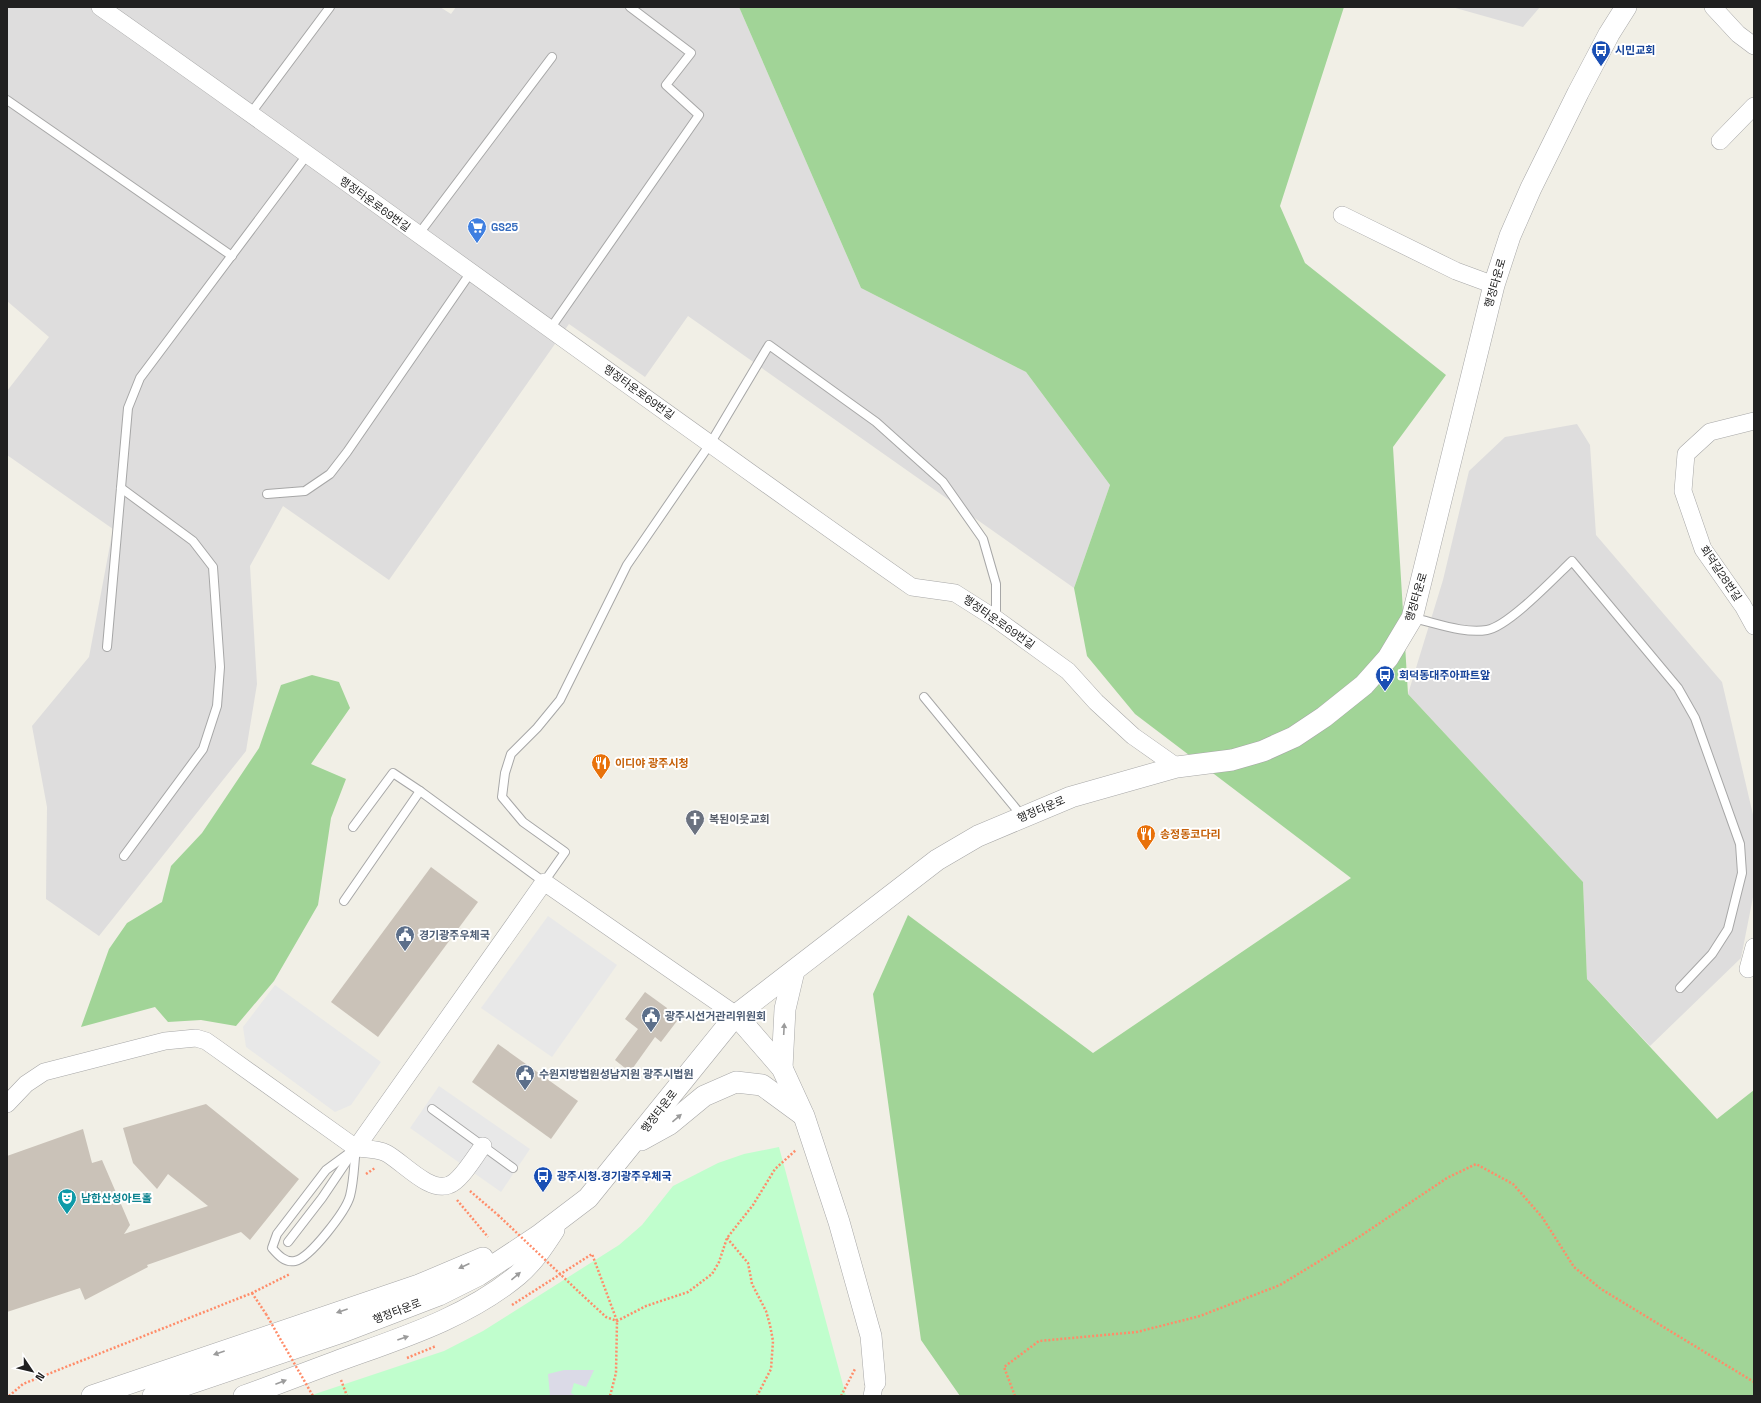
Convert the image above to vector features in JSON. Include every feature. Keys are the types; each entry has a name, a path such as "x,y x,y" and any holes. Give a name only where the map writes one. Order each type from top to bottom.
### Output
{"street":[{"name":"행정타운로69번길","path":"100,7 251,113 418,235 912,587 955,593 996,619 1068,671 1096,702 1128,731 1177,767"},
{"name":"행정타운로","path":"153,1396 345,1331 439,1295 479,1274 562,1218 588,1198 736,1015 937,860 978,836 1071,796 1177,767 1232,760 1263,751 1294,737 1324,717 1364,685 1388,658 1412,618 1494,285 1510,236 1531,188 1578,93 1609,34 1626,7"},
{"path":"1713,7 1738,34 1754,46"},
{"path":"1720,142 1754,106"},
{"path":"1342,215 1456,271 1494,285"},
{"name":"회덕길28번길","path":"1754,421 1710,432 1686,454 1683,492 1703,549 1743,606 1754,626"},
{"path":"356,1148 544,882 736,1015 782,1068 804,1116 839,1222 871,1336 874,1391"},
{"path":"1748,970 1754,947"},
{"path":"782,1068 785,1008 794,971"},
{"path":"7,1104 26,1084 44,1072 165,1041 196,1038 206,1041 356,1148 385,1152 430,1184 439,1187 450,1185 457,1180 483,1146"},
{"path":"632,1145 670,1124 704,1096 736,1082 762,1086 804,1116"},
{"path":"92,1396 418,1285 498,1252 562,1218"},
{"path":"244,1396 413,1334 480,1300 499,1289 530,1263 562,1218"}],"lane":[{"path":"251,113 330,7"},
{"path":"550,329 699,115 666,85 691,53 630,7"},
{"path":"418,235 552,57"},
{"path":"7,100 232,256"},
{"path":"107,647 128,408 140,378 307,154"},
{"path":"267,494 305,491 330,474 347,452 471,272"},
{"path":"353,827 393,773 420,791 544,882 565,852 523,822 502,797 505,773 511,754 537,728 560,700 627,566 710,444 769,345 876,422 943,482 983,539 996,584 996,619"},
{"path":"121,488 193,541 213,567 220,667 217,706 203,748 124,856"},
{"path":"1412,618 1470,630 1488,630 1508,621 1572,561 1678,688 1695,718 1740,844 1742,873 1728,929 1712,954 1680,988"},
{"path":"924,697 1022,817"},
{"path":"344,901 420,791"},
{"path":"432,1109 513,1168"},
{"path":"356,1148 350,1196 341,1213 312,1249 302,1258 295,1261 287,1260 278,1255 272,1248 277,1234 326,1170 356,1148"},
{"path":"288,1242 322,1198 356,1148"}],"path":[{"path":"467,1188 498,1215 606,1317 617,1321 646,1306 688,1292 712,1274 719,1262 727,1238 753,1205 775,1169 811,1137"},
{"path":"1015,1396 1004,1367 1039,1341 1137,1332 1200,1316 1280,1285 1359,1237 1447,1178 1476,1164 1513,1184 1542,1217 1574,1267 1601,1289 1754,1382"},
{"path":"364,1178 367,1173 375,1168 383,1167"},
{"path":"454,1196 488,1237"},
{"path":"727,1238 748,1263 752,1284 766,1311 770,1325 773,1341 771,1368 757,1396"},
{"path":"592,1254 617,1321 616,1373 610,1396"},
{"path":"9,1396 23,1384 252,1292 295,1271"},
{"path":"252,1292 313,1396"},
{"path":"341,1380 347,1396"}],"shaded area":[{"path":"7,7 440,7 451,14 456,7 739,7 861,288 1026,372 1110,485 1074,588 688,316 645,377 569,324 389,580 283,506 250,566 257,684 246,751 99,936 46,899 47,807 32,726 89,657 113,529 7,455 7,391 49,337 7,301"},
{"path":"1452,7 1540,7 1523,27"},
{"path":"1577,424 1590,445 1596,535 1722,682 1754,819 1754,892 1741,958 1650,1046 1587,979 1583,882 1408,694 1443,580 1469,471 1505,437"},
{"path":"548,916 617,965 552,1057 481,1008"},
{"path":"275,985 381,1062 351,1105 335,1112 246,1047 243,1027"},
{"path":"439,1086 530,1149 501,1192 410,1128"},
{"path":"564,1370 594,1370 586,1387 574,1383 571,1393 576,1396 550,1396 548,1374"}],"green space":[{"path":"739,7 1344,7 1280,206 1305,263 1446,375 1393,447 1408,694 1583,882 1587,979 1717,1119 1754,1090 1754,1396 960,1396 921,1340 873,994 908,915 1093,1053 1351,878 1135,714 1087,656 1074,588 1110,485 1026,372 861,288"},
{"path":"312,675 339,682 350,708 311,764 346,779 331,818 318,905 274,981 236,1026 201,1020 168,1022 155,1007 81,1027 109,949 127,923 162,902 171,866 202,833 259,748 281,685"},
{"path":"779,1147 846,1396 309,1396 444,1351 483,1331 619,1245 642,1225 673,1186 718,1163 744,1154"}],"building":[{"name":"경기광주우체국","path":"431,867 478,902 378,1037 331,1002"},
{"name":"광주시선거관리위원회","path":"645,992 667,1008 665,1012 677,1021 661,1042 655,1037 630,1072 615,1060 638,1029 625,1019"},
{"name":"수원지방법원성남지원 광주시법원","path":"498,1044 578,1101 551,1139 472,1082"},
{"path":"206,1104 299,1179 250,1240 241,1232 147,1265 148,1267 85,1300 80,1288 7,1312 7,1156 83,1129 92,1163 102,1160 130,1225 124,1234 208,1206 168,1174 157,1189 133,1163 123,1128"}],"place":[{"name":"시민교회","path":"1601,67"},
{"name":"GS25","path":"477,244"},
{"name":"회덕동대주아파트앞","path":"1385,692"},
{"name":"이디야 광주시청","path":"601,780"},
{"name":"복된이웃교회","path":"695,836"},
{"name":"송정동코다리","path":"1146,851"},
{"name":"경기광주우체국","path":"405,952"},
{"name":"광주시선거관리위원회","path":"651,1033"},
{"name":"수원지방법원성남지원 광주시법원","path":"525,1091"},
{"name":"광주시청.경기광주우체국","path":"543,1193"},
{"name":"남한산성아트홀","path":"67,1215"}]}
